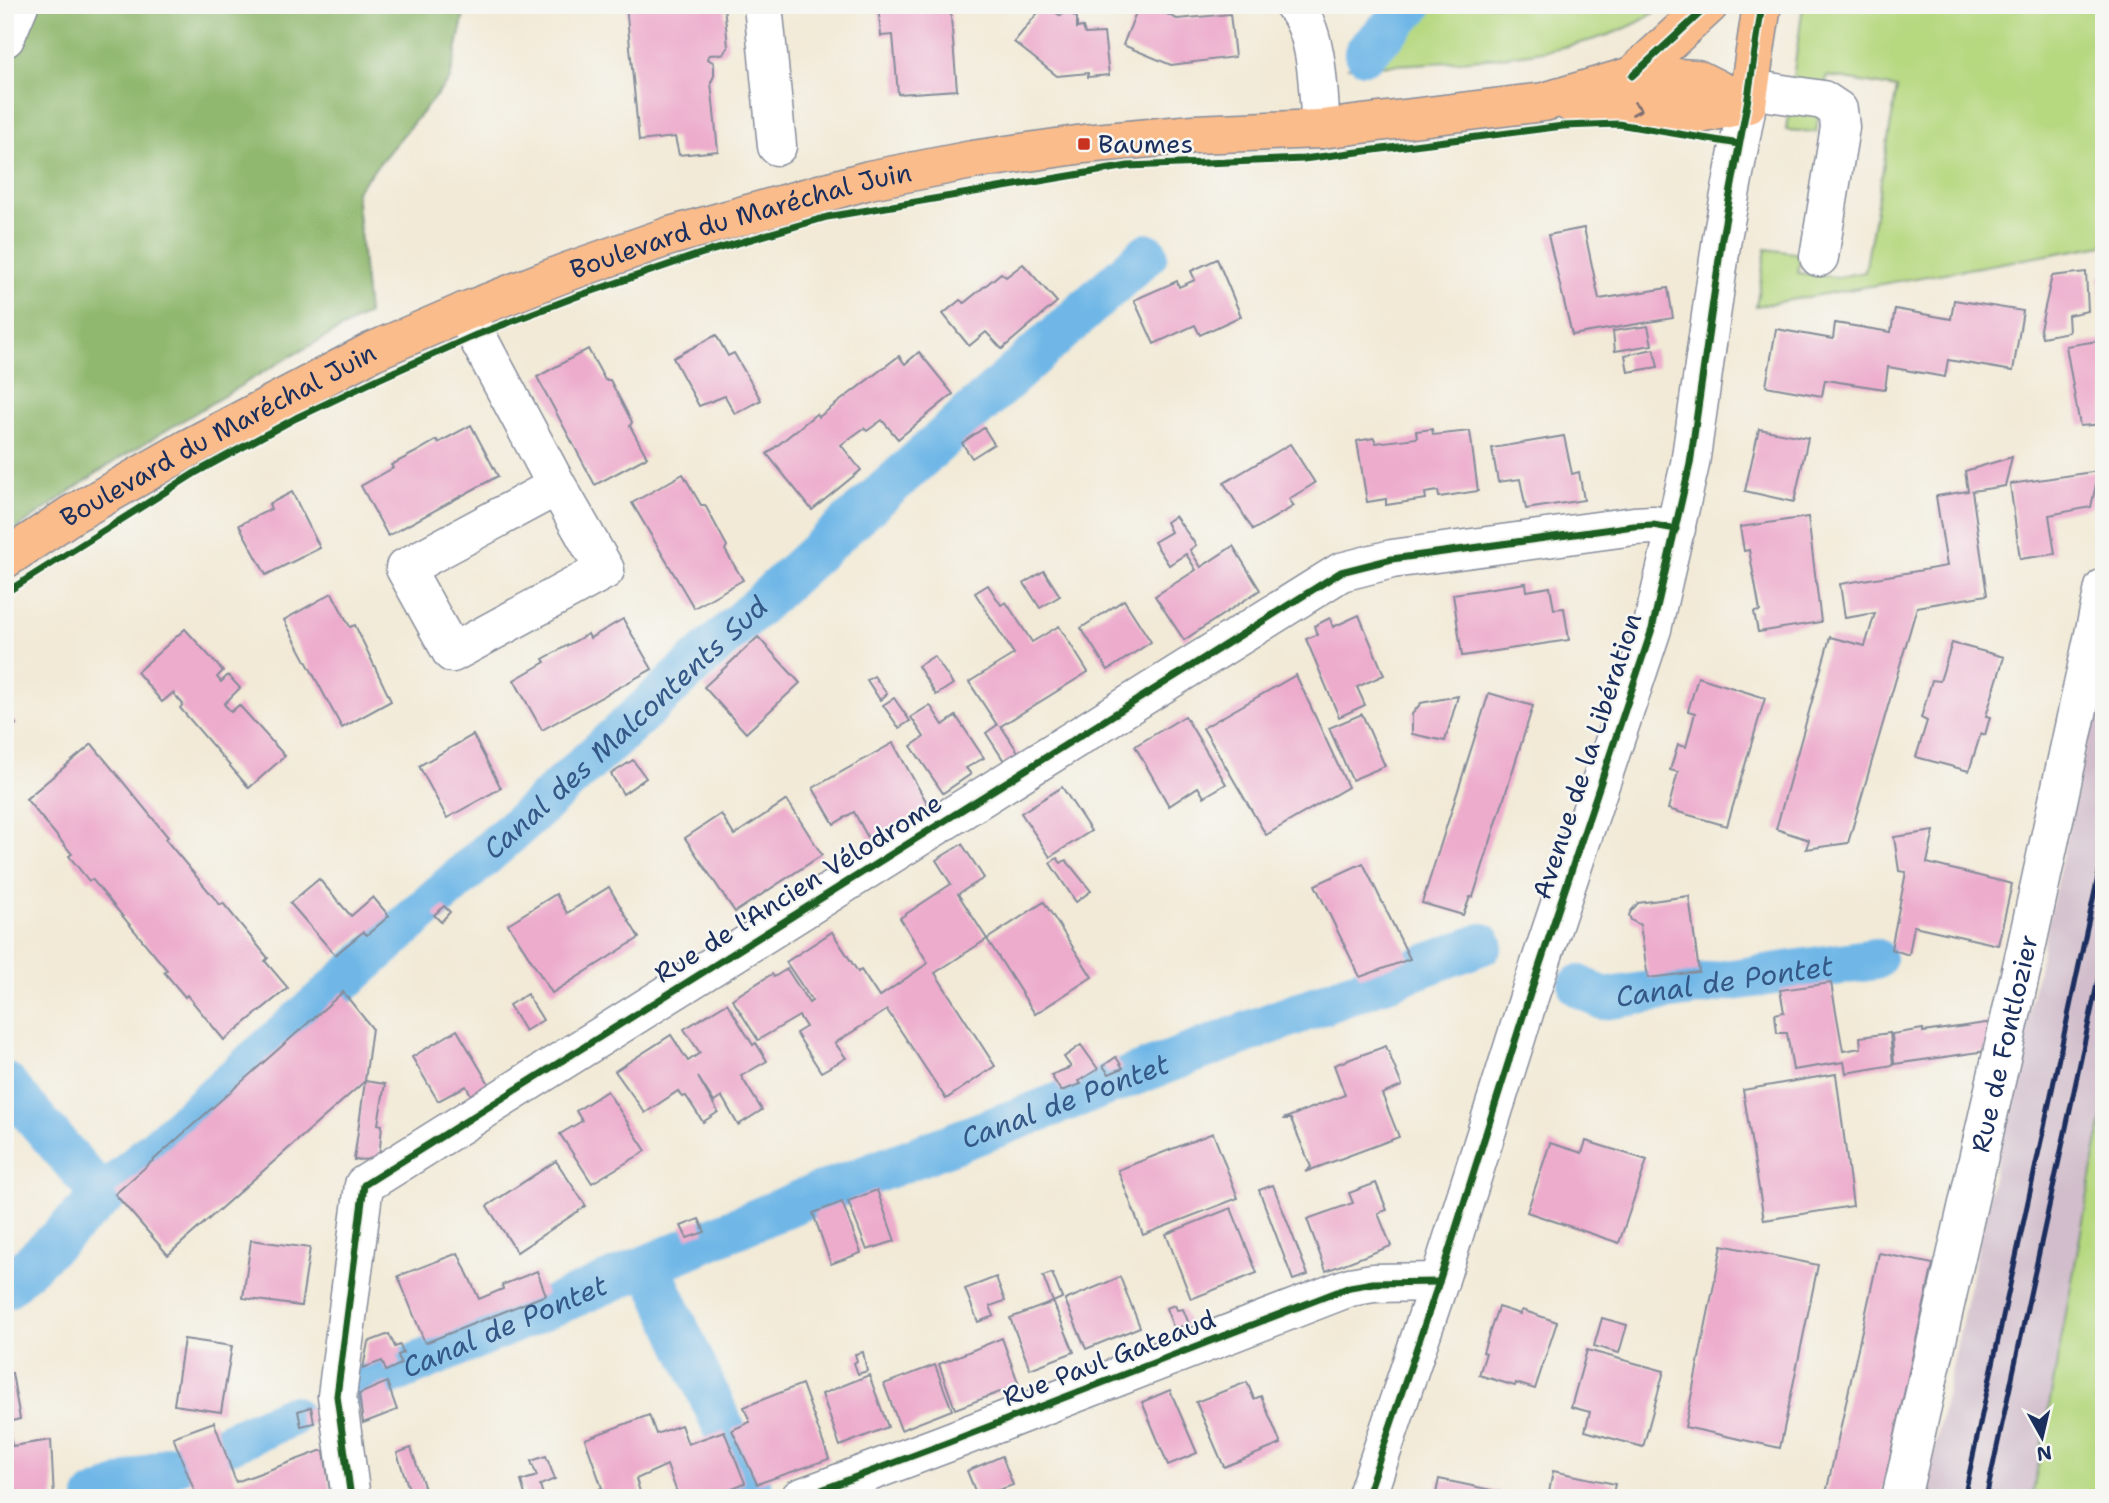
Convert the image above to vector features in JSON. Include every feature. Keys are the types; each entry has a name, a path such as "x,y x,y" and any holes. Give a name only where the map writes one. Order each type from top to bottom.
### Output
{"main road":[{"name":"Boulevard du Maréchal Juin","path":"1632,76 1709,5"},
{"name":"Avenue de la Libération","path":"1748,97 1762,5"},
{"name":"Boulevard du Maréchal Juin","path":"5,559 71,515 284,396 371,352 567,272 670,236 869,180 972,159 1084,145 1194,134 1321,129 1544,102 1632,76 1697,79 1748,97"},
{"name":"Boulevard du Maréchal Juin","path":"1544,102 1624,107 1691,116 1748,97"}],"street":[{"path":"5,38 19,5"},
{"path":"763,5 777,146"},
{"path":"1294,5 1301,13 1311,39 1321,129"},
{"path":"1748,97 1823,100 1838,110 1840,127 1819,257"},
{"name":"Avenue de la Libération","path":"1366,1498 1652,629 1690,464 1722,238 1748,97"},
{"path":"464,312 556,486 605,570 452,653 405,568 556,486"},
{"name":"Rue de l'Ancien Vélodrome","path":"351,1498 337,1396 364,1185 1342,572 1392,559 1634,526 1653,525 1676,529"},
{"name":"Rue de Fontlozier","path":"1901,1498 2026,949 2104,589"},
{"name":"Rue Paul Gateaud","path":"800,1498 1350,1287 1373,1283 1439,1282"}],"shaded area":[{"path":"2104,663 2104,1107 2032,1498 1924,1498"}],"green space":[{"path":"34,5 466,5 450,79 356,191 368,314 282,361 107,466 5,537 5,72"},
{"path":"1414,5 1663,5 1636,23 1601,37 1559,48 1468,60 1349,67"},
{"path":"1803,5 2104,5 2104,245 1756,306 1766,249 1801,254 1798,273 1837,277 1865,272 1897,88 1827,76 1816,132 1786,130"},
{"path":"2104,1107 2104,1498 2032,1498"}],"building":[{"path":"626,5 724,5 728,47 723,54 709,55 708,59 714,63 711,82 718,151 679,155 675,137 639,141"},
{"path":"878,5 950,5 957,90 898,94 893,35 881,36"},
{"path":"1044,5 1061,16 1066,10 1077,18 1077,28 1083,27 1085,34 1104,33 1109,75 1088,77 1088,73 1057,76 1014,42"},
{"path":"1139,5 1149,5 1177,19 1230,14 1235,57 1171,65 1123,45"},
{"path":"1584,228 1599,299 1668,288 1673,318 1572,335 1548,235"},
{"path":"1217,259 1241,316 1200,335 1195,325 1154,344 1134,300 1177,281 1179,287 1195,280 1191,271"},
{"path":"1023,264 1057,302 1002,349 986,332 969,346 943,314 960,300 964,303 1001,273 1006,277"},
{"path":"2086,272 2088,311 2068,315 2069,332 2042,337 2040,329 2052,276"},
{"path":"2099,276 2104,276 2104,333 2102,333"},
{"path":"1954,300 2023,311 2013,371 1948,360 1945,377 1888,367 1885,389 1825,380 1822,396 1766,386 1776,329 1833,339 1835,323 1891,332 1895,309 1951,319"},
{"path":"1648,326 1652,345 1615,351 1613,331"},
{"path":"716,335 728,356 734,353 761,400 735,414 725,396 699,406 673,358"},
{"path":"2104,340 2104,424 2080,426 2066,346"},
{"path":"588,349 605,380 610,380 647,457 595,485 537,377"},
{"path":"1654,349 1658,367 1628,372 1625,355"},
{"path":"919,352 953,394 898,439 882,420 867,431 864,428 841,445 861,470 812,510 767,454 816,414 819,417 899,356 905,364"},
{"path":"471,425 498,476 388,536 361,486 393,468 391,465"},
{"path":"984,428 994,444 972,458 962,443"},
{"path":"1432,429 1433,435 1470,431 1478,491 1439,497 1438,491 1425,493 1426,499 1386,505 1386,499 1367,502 1357,441 1374,438 1376,443 1417,438 1416,431"},
{"path":"1759,429 1808,438 1794,502 1745,491"},
{"path":"1564,436 1572,474 1579,472 1584,500 1526,509 1520,479 1498,482 1492,448"},
{"path":"1290,444 1315,483 1289,499 1294,506 1253,530 1224,483"},
{"path":"2012,457 2005,486 1972,491 1987,595 1917,607 1848,843 1806,849 1809,840 1776,829 1830,637 1865,646 1875,613 1845,618 1840,584 1947,566 1936,496 1968,491 1965,471"},
{"path":"2099,471 2091,507 2049,515 2055,554 2020,559 2010,484"},
{"path":"683,474 701,505 705,505 727,546 725,550 743,580 694,608 632,503"},
{"path":"292,492 320,548 266,575 239,525 271,509 269,504"},
{"path":"1175,516 1196,545 1190,550 1201,567 1233,546 1260,590 1184,640 1155,596 1196,570 1186,554 1169,565 1154,542 1171,532 1166,522"},
{"path":"1808,517 1821,622 1758,632 1754,612 1760,611 1749,550 1744,551 1740,527"},
{"path":"1044,571 1060,596 1040,608 1024,583"},
{"path":"1526,583 1527,591 1550,587 1554,609 1564,608 1569,640 1462,656 1453,594"},
{"path":"988,585 1001,605 1006,602 1032,642 1059,626 1088,672 1001,726 1020,755 1006,764 986,733 997,725 969,682 1014,654 975,593"},
{"path":"332,593 350,627 355,625 391,701 342,728 284,620"},
{"path":"1124,600 1151,642 1108,670 1081,628"},
{"path":"1359,615 1384,675 1357,687 1365,705 1339,717 1306,639 1317,635 1314,626 1330,618 1333,627"},
{"path":"623,619 652,669 542,730 514,680 545,662 543,659 588,634 590,638"},
{"path":"185,629 223,671 217,677 221,682 228,675 240,688 224,704 231,712 239,705 285,756 249,788 180,708 183,704 173,693 162,702 137,672"},
{"path":"758,637 800,683 746,733 704,687"},
{"path":"1952,643 2004,657 1986,716 1990,717 1985,735 1981,733 1969,771 1916,757 1927,721 1921,718 1932,680 1940,681"},
{"path":"934,656 953,684 936,695 918,666"},
{"path":"1296,675 1348,787 1266,835 1203,728"},
{"path":"874,676 887,694 880,700 867,680"},
{"path":"1698,677 1765,698 1727,826 1668,809 1678,772 1670,770 1678,745 1686,747 1695,713 1688,711"},
{"path":"1489,693 1533,706 1473,897 1470,897 1463,915 1422,903"},
{"path":"1458,696 1445,741 1412,734 1412,714 1421,703"},
{"path":"894,698 910,721 899,728 883,705"},
{"path":"930,705 943,725 956,716 984,758 966,768 971,774 943,793 911,746 924,737 911,717"},
{"path":"5,710 16,724 5,733"},
{"path":"1362,714 1385,766 1352,780 1329,728"},
{"path":"1185,716 1226,784 1204,797 1198,787 1169,806 1135,746"},
{"path":"473,735 501,788 447,818 419,766"},
{"path":"893,743 934,815 874,849 854,812 834,824 813,788"},
{"path":"92,744 168,837 165,839 268,958 265,961 288,988 224,1040 164,972 167,970 92,879 89,881 69,856 72,854 26,799"},
{"path":"633,760 646,778 623,794 611,774"},
{"path":"1062,787 1091,831 1050,857 1021,813"},
{"path":"787,800 822,855 735,912 685,838 721,814 734,835"},
{"path":"1934,831 1927,863 2012,884 1998,945 1914,926 1909,955 1891,949 1906,872 1899,871 1894,837"},
{"path":"962,844 984,878 958,894 987,939 935,973 995,1066 946,1099 887,1010 835,1043 846,1058 821,1072 796,1033 806,1027 799,1016 758,1040 732,999 772,974 774,977 787,969 809,1003 812,1001 786,962 832,932 858,972 861,970 879,997 928,963 900,918 951,884 936,860"},
{"path":"1057,858 1061,863 1066,860 1091,891 1076,902 1050,863"},
{"path":"1363,863 1410,959 1360,977 1315,885"},
{"path":"319,879 351,916 373,897 389,916 367,935 363,932 335,955 290,903"},
{"path":"609,887 639,938 552,993 508,924 556,894 567,913"},
{"path":"1689,896 1699,972 1648,978 1640,925 1631,920 1631,911 1638,903"},
{"path":"1044,902 1092,977 1035,1014 987,939"},
{"path":"444,906 450,912 441,922 434,915"},
{"path":"1831,983 1843,1051 1861,1048 1860,1037 1890,1033 1893,1065 1846,1073 1844,1062 1793,1070 1787,1033 1777,1033 1775,1014 1784,1012 1780,990"},
{"path":"343,992 372,1028 365,1081 168,1255 115,1194"},
{"path":"527,994 543,1020 525,1031 509,1005"},
{"path":"727,1003 753,1045 756,1043 767,1061 741,1076 762,1110 738,1125 722,1097 714,1102 698,1077 718,1112 703,1122 686,1096 682,1097 678,1091 645,1113 615,1071 671,1035 688,1061 700,1053 684,1029"},
{"path":"1993,1022 1986,1051 1894,1064 1892,1034"},
{"path":"457,1030 492,1089 474,1100 466,1086 438,1101 412,1057"},
{"path":"1081,1045 1098,1069 1079,1081 1081,1084 1061,1091 1051,1075 1071,1067 1064,1057"},
{"path":"1386,1046 1402,1086 1382,1094 1399,1137 1305,1172 1311,1167 1291,1119 1283,1119 1345,1095 1334,1065"},
{"path":"1116,1057 1123,1068 1109,1074 1103,1066"},
{"path":"1836,1074 1853,1206 1764,1220 1743,1090"},
{"path":"365,1081 385,1084 378,1124 382,1125 379,1159 354,1160"},
{"path":"607,1091 646,1151 592,1183 560,1134 582,1121 576,1111"},
{"path":"1213,1133 1238,1198 1143,1235 1118,1170"},
{"path":"1586,1141 1647,1160 1619,1243 1527,1212 1550,1143 1582,1153"},
{"path":"556,1161 586,1206 517,1252 487,1206"},
{"path":"1376,1183 1387,1210 1378,1213 1391,1246 1326,1271 1307,1219 1353,1203 1349,1193"},
{"path":"1273,1185 1308,1275 1293,1280 1259,1190"},
{"path":"877,1190 895,1241 867,1250 848,1201"},
{"path":"842,1202 861,1253 831,1264 813,1213"},
{"path":"1231,1208 1257,1273 1191,1299 1166,1234"},
{"path":"699,1219 705,1232 687,1238 681,1226"},
{"path":"251,1240 310,1248 301,1306 243,1298"},
{"path":"1722,1245 1818,1265 1780,1448 1685,1427"},
{"path":"458,1253 479,1299 503,1289 502,1285 537,1271 546,1295 425,1343 398,1276"},
{"path":"1879,1253 1933,1264 1881,1498 1825,1498"},
{"path":"1052,1273 1062,1298 1053,1302 1043,1276"},
{"path":"996,1277 1005,1301 990,1306 994,1316 978,1322 965,1289"},
{"path":"1120,1277 1140,1327 1086,1349 1065,1300"},
{"path":"1053,1302 1074,1352 1030,1369 1010,1318"},
{"path":"1175,1305 1177,1310 1183,1309 1189,1324 1174,1329 1166,1308"},
{"path":"1498,1307 1520,1314 1522,1310 1557,1322 1535,1389 1479,1375 1486,1353 1483,1352"},
{"path":"1602,1318 1627,1325 1619,1353 1594,1346"},
{"path":"389,1334 395,1347 400,1345 403,1353 398,1355 401,1364 386,1371 382,1361 363,1368 368,1342"},
{"path":"1002,1338 1019,1385 955,1409 939,1364"},
{"path":"184,1339 232,1346 221,1412 174,1405"},
{"path":"1587,1350 1664,1371 1643,1447 1585,1431 1590,1412 1571,1407"},
{"path":"863,1352 867,1371 858,1374 854,1363 857,1361 855,1354"},
{"path":"935,1365 952,1410 901,1430 884,1384"},
{"path":"12,1373 20,1419 8,1422 12,1446 51,1440 54,1498 5,1498 5,1374"},
{"path":"869,1375 888,1427 840,1446 822,1394"},
{"path":"387,1382 397,1410 363,1423 359,1394"},
{"path":"1247,1382 1254,1399 1261,1396 1281,1444 1224,1467 1196,1402"},
{"path":"802,1384 829,1459 757,1484 732,1430 750,1422 744,1407"},
{"path":"1170,1390 1197,1453 1168,1465 1142,1402"},
{"path":"311,1407 314,1423 301,1426 298,1411"},
{"path":"649,1415 656,1434 681,1425 688,1444 724,1431 745,1483 707,1498 703,1493 692,1498 679,1498 667,1465 636,1479 642,1498 578,1498 602,1488 585,1439"},
{"path":"214,1422 236,1482 324,1451 331,1498 189,1498 196,1495 173,1437"},
{"path":"411,1448 428,1498 412,1498 397,1453"},
{"path":"546,1456 555,1479 540,1485 544,1498 526,1498 521,1481 537,1476 531,1461"},
{"path":"1002,1456 1013,1485 996,1491 998,1498 978,1498 967,1471"},
{"path":"1553,1471 1615,1484 1612,1498 1548,1498"},
{"path":"1439,1479 1501,1492 1500,1498 1435,1498"}],"waterway":[{"name":"Canal des Malcontents Sud","path":"1365,53 1412,5"},
{"name":"Canal des Malcontents Sud","path":"5,1288 143,1160 537,809 1147,254"},
{"name":"Canal de Pontet","path":"361,1387 802,1200 1482,944"},
{"name":"Canal de Pontet","path":"1579,986 1603,999 1875,959"},
{"name":"Canal des Malcontents Sud","path":"5,1083 103,1197"},
{"name":"Canal de Pontet","path":"649,1265 751,1487"},
{"path":"229,1443 291,1416"},
{"path":"95,1498 175,1465"}],"railway":[{"path":"1964,1498 2104,849"},
{"path":"1986,1498 2104,952"}],"cycle path":[{"path":"1632,76 1709,5"},
{"path":"1366,1498 1652,629 1690,464 1722,238 1762,5"},
{"path":"5,593 195,473 296,418 376,380 476,335 575,297 700,254 827,217 1128,166 1303,159 1563,126 1618,124 1739,144"},
{"path":"351,1498 337,1396 364,1185 1341,572 1392,559 1634,526 1653,525 1676,529"},
{"path":"800,1498 1350,1287 1373,1283 1439,1282"}],"place":[{"name":"Baumes","path":"1084,144"}]}
